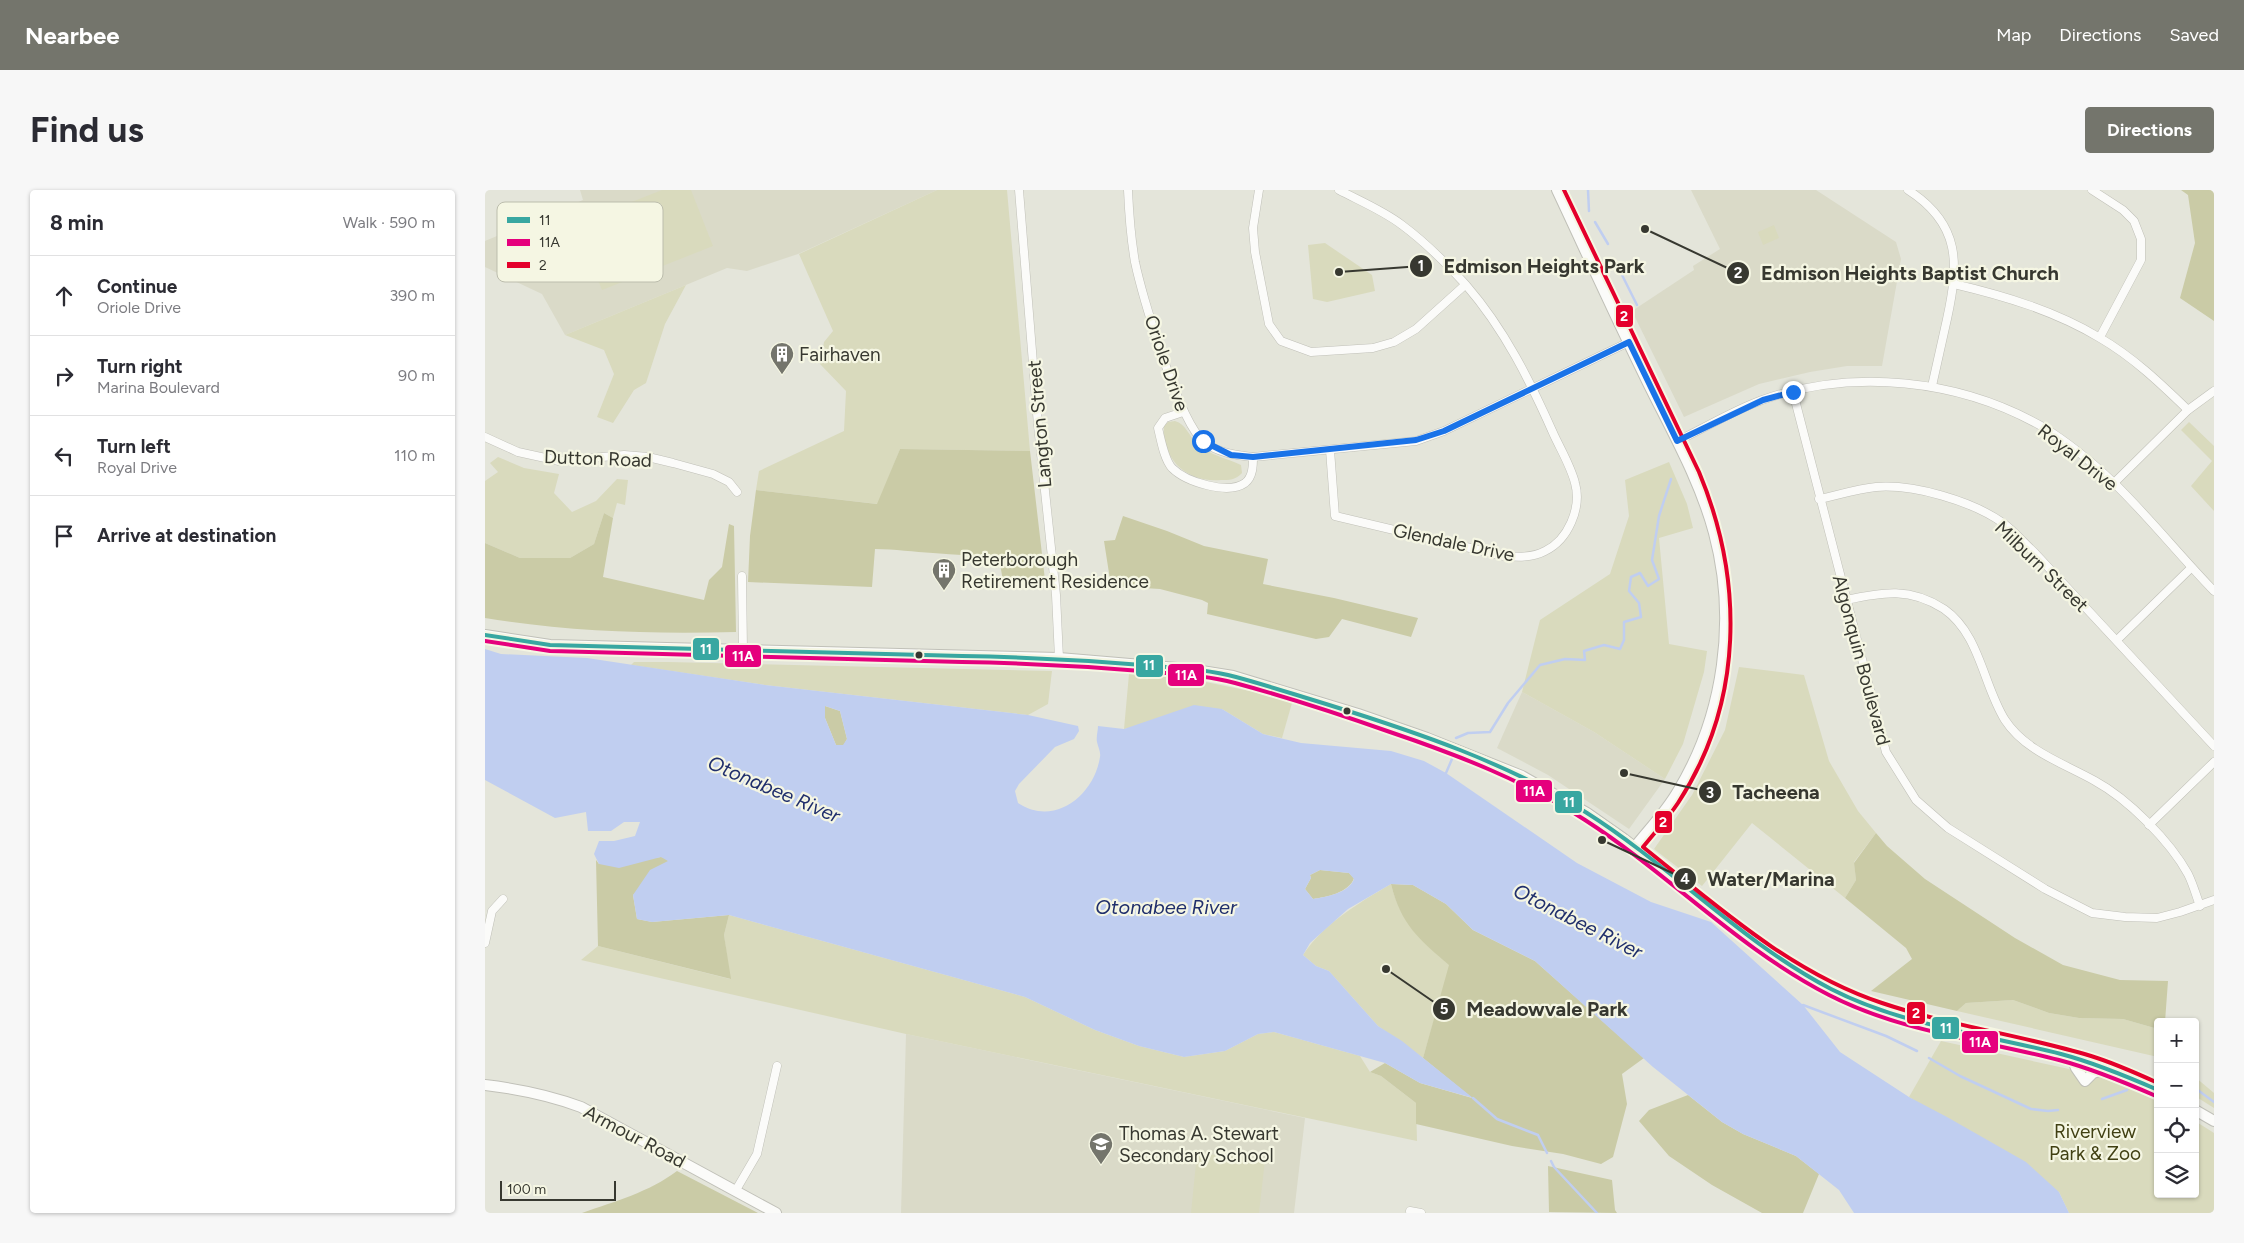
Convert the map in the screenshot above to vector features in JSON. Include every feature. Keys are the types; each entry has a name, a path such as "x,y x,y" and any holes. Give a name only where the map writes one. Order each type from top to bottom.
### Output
{"main road":[{"path":"1557,190 1702,496 1714,532 1722,567 1725,602 1722,670 1704,740 1678,792 1634,848"},
{"path":"485,634 550,645 1059,658 1189,669 1233,676 1358,714 1427,738 1522,776 1587,813 1753,941 1791,967 1833,990 1876,1009 1922,1023 2107,1068 2154,1088"},
{"path":"2072,1058 2085,1081 2093,1073 2107,1068"},
{"name":"Armour Road","path":"485,1085 520,1089 556,1098 581,1107 776,1213"},
{"path":"2199,1113 2214,1122"}],"street":[{"name":"Langton Street","path":"1019,190 1048,531 1056,595 1059,658"},
{"name":"Oriole Drive","path":"1127,190 1135,262 1154,329 1183,412 1192,428 1203,441 1231,455 1253,457 1416,440 1444,431 1629,342"},
{"path":"1259,190 1253,228 1255,252 1269,324 1281,341 1311,352 1373,348 1394,342 1416,329 1465,285"},
{"path":"1339,190 1402,225 1435,253 1491,316 1515,352 1533,388"},
{"path":"1908,190 1920,198 1940,218 1950,240 1955,259 1954,284 1932,386"},
{"path":"2092,190 2123,210 2134,221 2141,239 2141,260 2100,337"},
{"path":"1954,284 2001,295 2035,307 2100,337 2155,379 2188,410"},
{"name":"Royal Drive","path":"1677,441 1763,400 1839,383 1903,382 1932,386 1977,398 2004,408 2044,428 2114,484 2214,591"},
{"name":"Glendale Drive","path":"1330,450 1335,516 1504,556 1526,557 1544,552 1567,531 1576,507 1575,484 1533,388"},
{"path":"2114,484 2188,410 2214,390"},
{"name":"Algonquin Boulevard","path":"1793,392 1885,752 1916,800 1948,828 2045,889 2092,912 2125,917 2157,918 2200,906 2214,900"},
{"path":"1183,412 1165,418 1158,428 1162,445 1172,468 1206,486 1229,488 1245,483 1252,474 1253,457"},
{"name":"Dutton Road","path":"485,437 496,444 518,452 559,461 624,455 657,459 713,474 729,482 737,492"},
{"name":"Milburn Street","path":"1819,499 1876,487 1912,489 1949,498 2003,523 2117,640 2214,746"},
{"path":"2117,640 2191,568"},
{"path":"742,576 743,651"},
{"path":"1846,600 1879,593 1901,592 1924,598 1945,610 1964,629 2006,720 2027,743 2112,792 2149,825 2188,874 2200,906"},
{"path":"2149,825 2214,762"},
{"path":"485,943 492,911 503,899"},
{"path":"736,1190 757,1154 777,1066"},
{"path":"1410,1211 1421,1213"}],"shaded area":[{"path":"580,190 937,190 798,254 747,271 727,268 565,335 542,294 517,282 663,282 663,202 578,202 583,200"},
{"path":"1691,190 1816,190 1896,242 1901,259 1882,366 1847,366 1810,372 1759,384 1684,417 1632,311 1694,270 1693,266 1720,249"},
{"path":"497,236 497,273 485,267 485,241"},
{"path":"1522,692 1594,732 1665,779 1629,829 1548,775 1497,748"},
{"name":"Thomas A. Stewart Secondary School","path":"906,1034 1305,1118 1294,1213 901,1213"}],"green space":[{"path":"662,190 691,190 713,246 663,266 663,202 632,202"},
{"path":"937,190 1007,190 1030,451 900,449 878,504 756,490 759,471 844,431 846,391 820,364 824,342 833,331 799,254"},
{"path":"2181,190 2214,190 2214,321 2180,298 2195,243 2188,195"},
{"path":"1774,225 1779,238 1763,245 1758,232"},
{"path":"1325,243 1372,275 1375,291 1327,302 1313,299 1308,245"},
{"path":"599,282 622,282 602,290"},
{"path":"686,285 665,324 646,383 634,390 613,423 597,417 614,374 604,350 565,335"},
{"path":"1175,421 1182,425 1202,448 1241,465 1242,473 1232,479 1209,480 1197,478 1179,467 1172,459 1164,438 1164,426 1168,422"},
{"path":"2189,422 2214,446 2214,511 2191,486 2212,461 2181,430"},
{"path":"900,449 1030,451 1045,580 1003,581 999,558 875,549 872,587 748,582 750,536 756,490 877,504"},
{"path":"498,457 524,468 559,474 554,493 572,512 596,501 617,479 628,480 625,505 617,503 613,518 604,513 594,544 570,558 520,558 485,543 485,481 498,472 490,463"},
{"path":"1669,462 1687,504 1693,528 1659,538 1669,644 1707,651 1704,672 1683,744 1665,779 1594,732 1522,692 1540,620 1610,574 1629,516 1625,480"},
{"path":"604,513 613,518 603,577 704,600 709,580 722,567 729,524 734,526 736,632 610,631 516,623 485,618 485,543 520,558 570,558 594,544"},
{"path":"1123,516 1204,546 1268,559 1263,584 1334,598 1418,618 1411,637 1342,619 1329,637 1316,639 1207,614 1208,603 1160,589 1111,586 1104,541 1115,540"},
{"path":"634,662 1052,671 1048,704 1028,715 765,685 631,665"},
{"path":"1739,667 1804,675 1829,761 1858,811 1876,833 1854,862 1856,880 1845,898 1752,823 1702,886 1654,849 1692,795 1725,730"},
{"path":"1129,674 1191,679 1250,691 1292,703 1282,738 1263,734 1222,709 1124,729"},
{"path":"825,706 840,711 847,739 844,745 836,745 825,718"},
{"path":"1876,833 1887,846 1925,879 2015,938 2063,965 2120,980 2168,981 2165,1018 2154,1018 2154,1028 2123,1019 2079,1018 2049,1013 2013,1000 1966,1003 1957,1011 1871,991 1912,959 1906,948 1845,898 1856,880 1854,863"},
{"path":"666,858 669,862 633,895 637,919 652,922 729,915 724,935 731,979 598,946 596,860 599,864"},
{"path":"1320,870 1349,873 1354,878 1342,891 1313,899 1305,889 1311,878 1310,875"},
{"path":"1391,884 1406,920 1421,939 1450,965 1423,1058 1378,1026 1329,971 1316,966 1303,955 1332,923"},
{"path":"1391,884 1413,885 1446,904 1473,930 1535,961 1644,1058 1622,1074 1627,1104 1613,1157 1601,1164 1563,1154 1512,1146 1416,1124 1416,1103 1381,1076 1370,1072 1385,1063 1420,1083 1472,1098 1423,1058 1449,965 1420,939 1406,921 1395,898"},
{"path":"729,915 1025,997 1095,1030 1139,1046 1184,1057 1225,1051 1258,1034 1274,1032 1360,1056 1370,1072 1381,1076 1416,1103 1417,1141 906,1034 581,960 598,946 730,979 724,935"},
{"path":"2013,1000 2049,1013 2079,1018 2123,1019 2154,1028 2154,1056 1957,1011 1966,1003"},
{"name":"Riverview Park & Zoo","path":"1941,1041 2092,1074 2154,1099 2154,1198 2199,1198 2199,1124 2214,1133 2214,1213 2069,1213 2059,1192 1909,1097"},
{"path":"2199,1080 2214,1093 2214,1108 2199,1099"},
{"path":"1688,1095 1722,1122 1743,1134 1796,1156 1819,1174 1803,1213 1762,1213 1712,1185 1669,1156 1639,1121 1649,1110"},
{"path":"1197,1153 1265,1160 1259,1213 1191,1213"},
{"path":"1548,1166 1612,1180 1615,1210 1617,1213 1549,1212"},
{"path":"677,1171 758,1213 582,1213 644,1190"}],"water":[{"name":"Otonabee River","path":"485,649 501,654 587,658 765,685 1028,715 1078,726 1079,731 1074,739 1055,747 1019,784 1015,791 1018,803 1032,810 1058,809 1070,804 1090,784 1100,757 1097,740 1098,726 1124,729 1194,705 1222,709 1263,734 1301,743 1391,751 1424,761 1446,773 1577,863 1651,902 1711,922 1803,1005 1840,1052 1909,1097 2026,1162 2059,1192 2069,1213 1854,1213 1839,1190 1796,1156 1743,1134 1722,1122 1653,1067 1535,961 1473,930 1446,904 1413,885 1391,884 1348,909 1310,943 1303,955 1316,966 1329,971 1378,1026 1402,1041 1473,1098 1420,1083 1385,1063 1274,1032 1258,1034 1225,1051 1184,1057 1139,1046 1095,1030 1025,997 729,915 652,922 637,919 633,895 650,870 668,861 661,857 619,868 599,864 594,854 599,841 614,841 635,836 640,822 624,822 611,831 588,831 586,812 555,818 485,780","holes":["825,706 840,711 847,739 843,745 836,745 825,718","1320,870 1349,873 1354,879 1342,891 1313,899 1305,889 1311,878 1310,875"]}],"waterway":[{"path":"1588,190 1589,211"},
{"path":"1595,222 1608,244"},
{"path":"1619,269 1637,305"},
{"path":"1456,738 1468,733 1490,732 1508,703 1540,665 1565,659 1585,660 1584,651 1604,645 1620,649 1624,640 1624,622 1641,617 1639,603 1629,591 1631,577 1640,573 1648,586 1659,579 1652,560 1659,516 1671,479"},
{"path":"1446,773 1452,759"},
{"path":"1803,1005 1886,1036 1917,1051"},
{"path":"1929,1058 1960,1076 2031,1109 2058,1110"},
{"path":"2102,1099 2127,1090"},
{"path":"2199,1091 2214,1102"},
{"path":"1473,1098 1497,1119 1538,1135 1547,1153"},
{"path":"1551,1161 1554,1167 1597,1213"}],"transit line":[{"name":"2","path":"1564,190 1699,472 1714,513 1724,555 1730,598 1730,640 1726,682 1715,724 1700,764 1678,803 1643,847 1756,936 1786,956 1849,990 1908,1011 2091,1056 2154,1081"},
{"name":"11","path":"485,635 550,645 1075,660 1189,669 1236,677 1360,715 1461,750 1557,795 1618,834 1767,949 1798,970 1858,1002 1915,1021 2074,1058 2110,1070 2154,1088"},
{"name":"11A","path":"485,641 550,651 1074,666 1188,675 1235,683 1313,706 1415,741 1491,770 1539,793 1616,841 1734,934 1765,956 1829,995 1856,1008 1913,1027 2072,1064 2108,1076 2154,1095"}],"place":[{"name":"Edmison Heights Baptist Church","path":"1645,229"},
{"name":"Edmison Heights Park","path":"1339,272"},
{"name":"Fairhaven","path":"782,375"},
{"name":"Peterborough Retirement Residence","path":"944,591"},
{"name":"Tacheena","path":"1624,773"},
{"name":"Water/Marina","path":"1602,840"},
{"name":"Meadowvale Park","path":"1386,969"},
{"name":"Thomas A. Stewart Secondary School","path":"1101,1165"}],"route":[{"path":"1203,441 1231,455 1253,457 1416,440 1444,431 1629,342 1677,441 1763,400 1793,392"}]}
